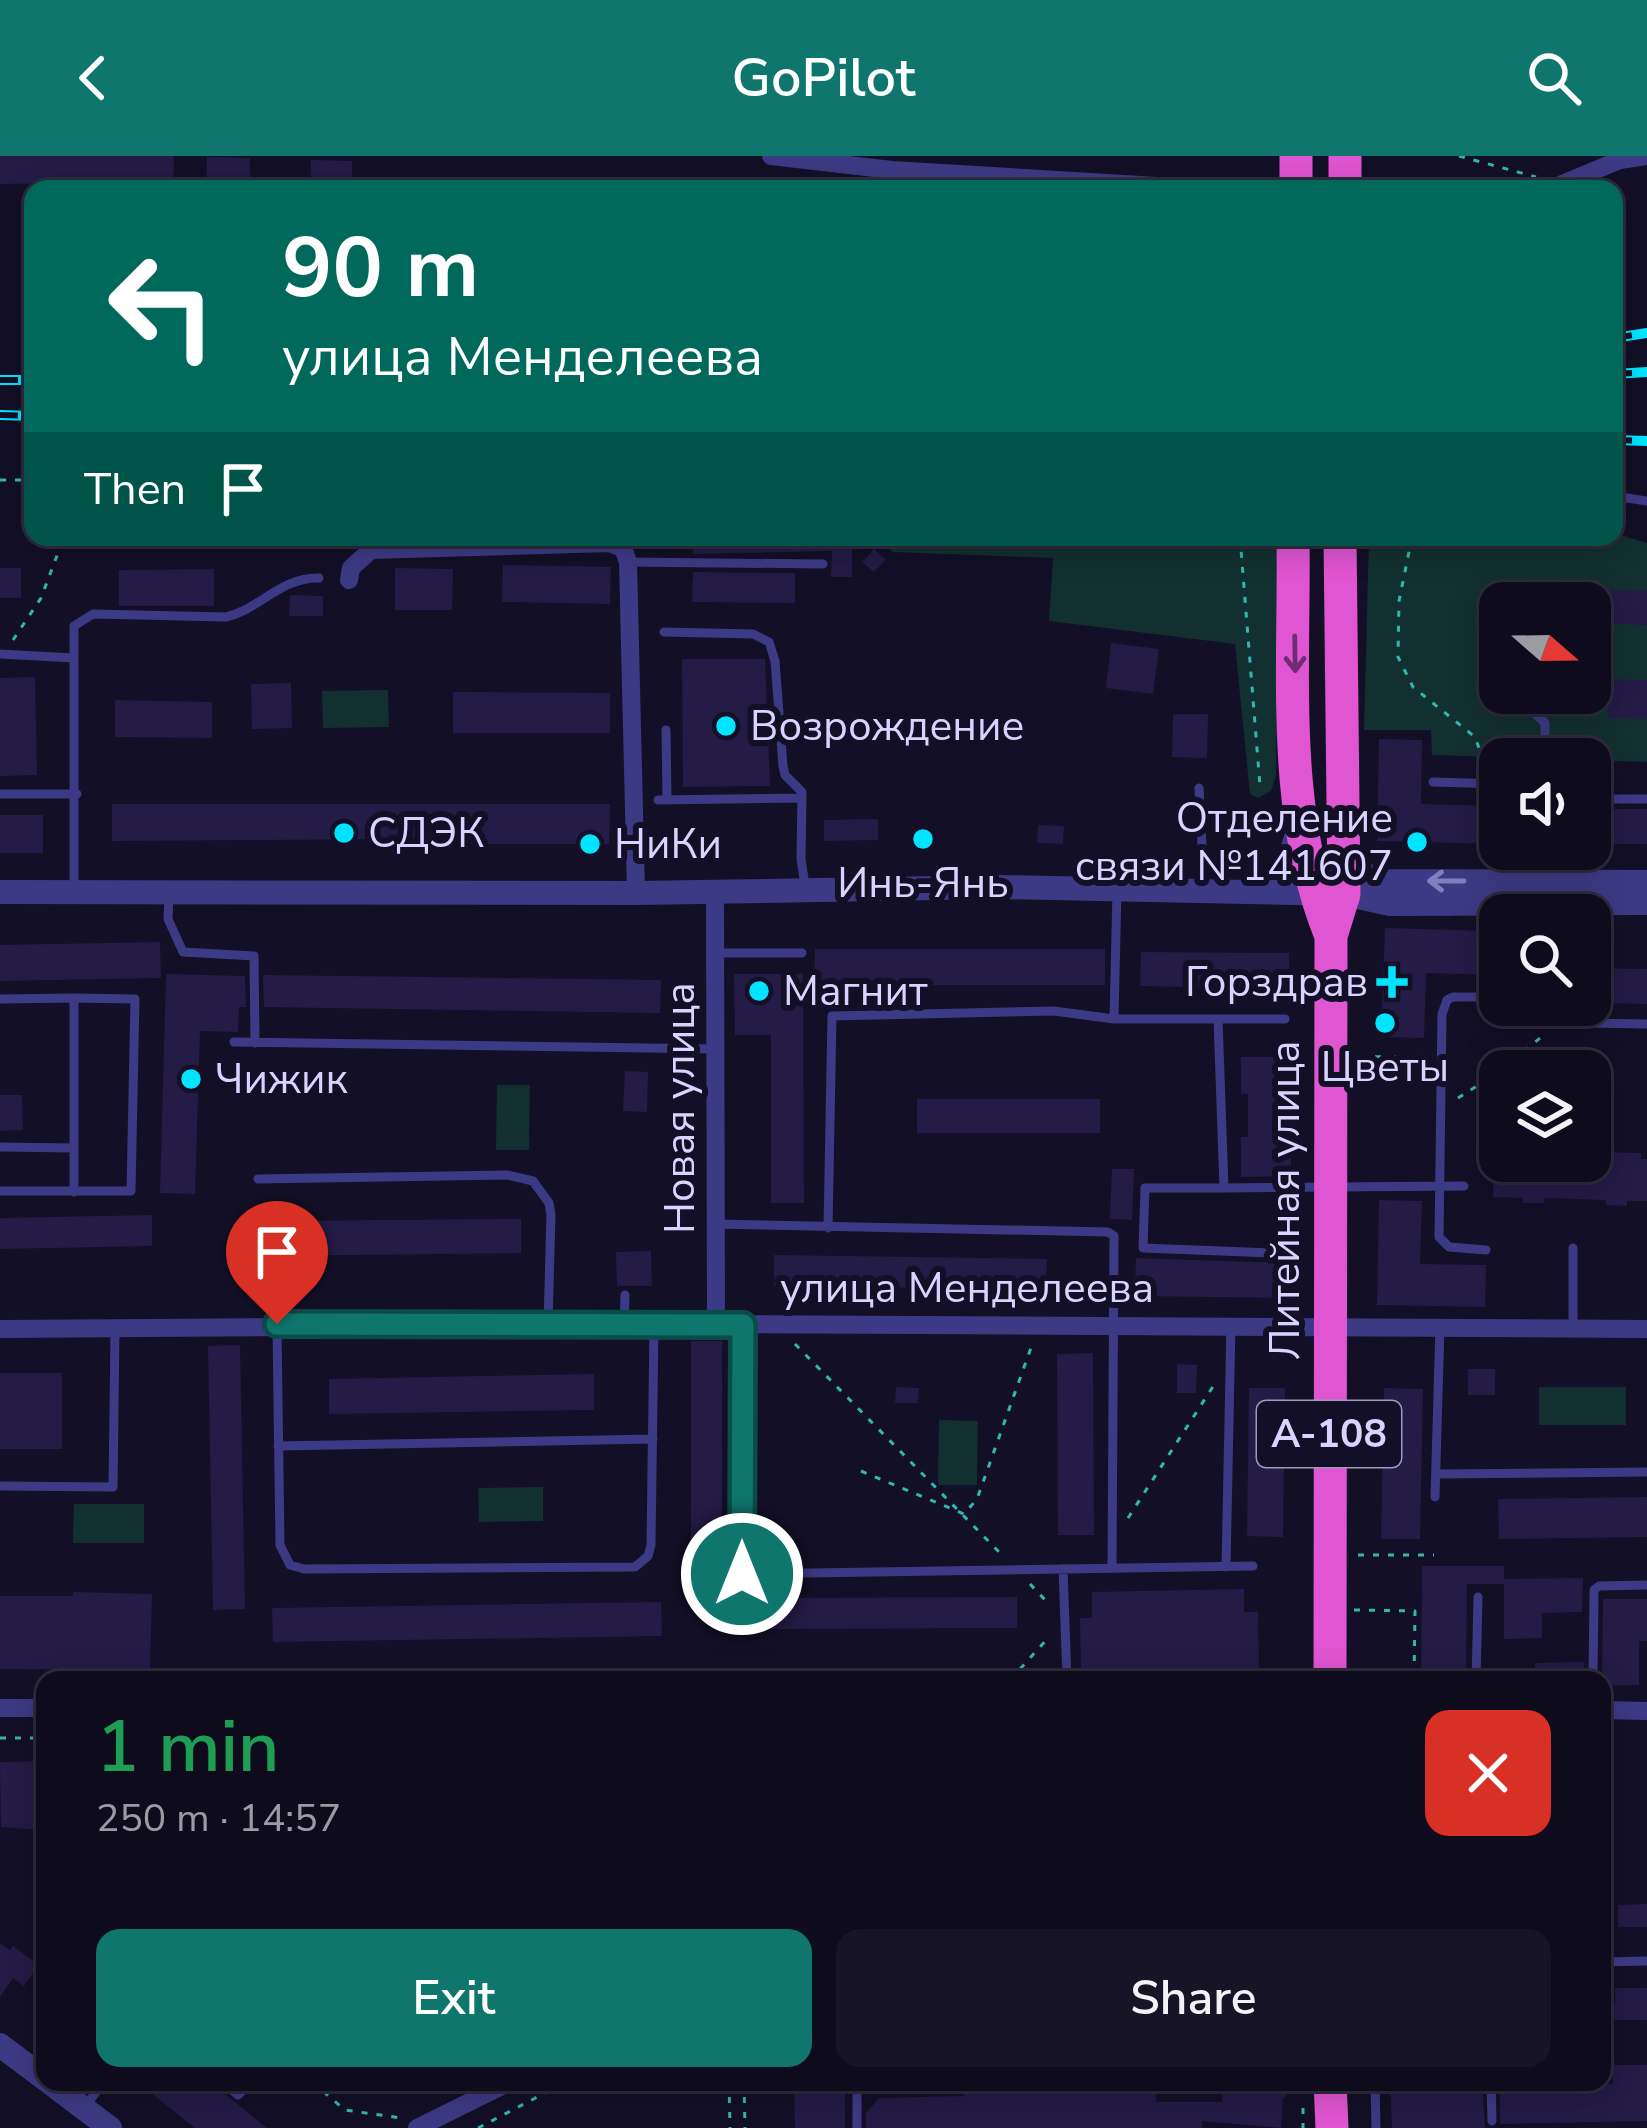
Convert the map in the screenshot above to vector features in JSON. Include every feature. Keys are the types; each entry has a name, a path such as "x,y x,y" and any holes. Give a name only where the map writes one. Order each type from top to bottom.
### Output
{"highway":[{"name":"Литейная улица","path":"1293,546 1298,807 1329,894"},
{"name":"Литейная улица","path":"1314,1671 1329,1324 1329,894 1342,841 1340,546"},
{"path":"1330,2091 1331,2128"}],"street":[{"path":"771,156 1098,180"},
{"path":"1572,180 1620,160 1647,156"},
{"path":"349,580 351,568 371,550 490,546"},
{"path":"618,546 628,562 636,893"},
{"name":"А-108","path":"1252,892 1278,880 1293,850 1298,807"},
{"path":"1342,841 1361,874 1379,880"},
{"path":"1329,894 1379,880 1647,882"},
{"path":"0,892 1117,890 1329,894 1375,903 1479,908"},
{"name":"Новая улица","path":"716,892 716,1324"},
{"path":"1611,905 1647,903"},
{"name":"улица Менделеева","path":"0,1329 277,1324 1647,1328"},
{"path":"0,1708 36,1708"},
{"path":"1611,1711 1647,1711"},
{"path":"0,2045 36,2072"},
{"path":"61,2091 110,2128"},
{"path":"412,2124 489,2091"}],"lane":[{"path":"628,562 823,564"},
{"path":"74,892 74,626 92,614 226,617 289,583 319,578"},
{"path":"664,632 753,634 769,642 775,661 783,766 785,775 798,784 802,798 801,860 806,891"},
{"path":"1,656 74,658"},
{"path":"666,730 662,800 802,798"},
{"path":"1433,782 1479,783"},
{"path":"1199,788 1204,892"},
{"path":"0,794 76,794"},
{"path":"1611,799 1647,800"},
{"path":"1552,870 1552,882"},
{"path":"1114,1019 1117,890"},
{"path":"169,891 168,919 183,952 254,956 255,1043"},
{"path":"716,952 802,953"},
{"path":"1479,996 1447,1000 1442,1014 1439,1238 1442,1244 1486,1250"},
{"path":"74,998 74,1192"},
{"path":"0,999 135,999 131,1191 0,1191"},
{"path":"828,1228 832,1016 1054,1011 1114,1019 1285,1018"},
{"path":"1218,1019 1224,1188"},
{"path":"1611,1023 1647,1024"},
{"path":"234,1042 717,1048"},
{"path":"0,1147 74,1148"},
{"path":"259,1179 507,1175 533,1180 549,1203 551,1215 548,1324"},
{"path":"1296,1254 1143,1248 1145,1187 1464,1186"},
{"path":"716,1224 1108,1232 1114,1236 1112,1568"},
{"path":"1115,1244 1144,1240"},
{"path":"1573,1248 1573,1328"},
{"path":"624,1324 625,1295"},
{"path":"277,1324 280,1545 290,1565 304,1569 635,1567 648,1556 651,1545 654,1325"},
{"path":"1226,1567 1231,1324"},
{"path":"743,1325 742,1574 1253,1567"},
{"path":"1436,1497 1440,1325"},
{"path":"0,1486 113,1487 115,1327"},
{"path":"278,1447 653,1439"},
{"path":"1436,1474 1647,1472"},
{"path":"1063,1569 1066,1671"},
{"path":"1592,1671 1594,1589 1647,1585"},
{"path":"1476,1671 1478,1597"},
{"path":"1611,1962 1647,1961"},
{"path":"84,2109 97,2091"},
{"path":"857,2091 857,2128"},
{"path":"1375,2091 1376,2128"},
{"path":"1491,2091 1492,2121"}],"path":[{"path":"1459,156 1533,180"},
{"path":"1,656 40,598 60,546"},
{"path":"1241,546 1260,786"},
{"path":"1410,546 1399,601 1398,658 1412,687 1475,737 1479,746"},
{"path":"1528,1050 1549,1026"},
{"path":"1358,1057 1442,1056"},
{"path":"1441,1108 1479,1084"},
{"path":"774,1324 1064,1621 1020,1671"},
{"path":"964,1514 977,1499 1034,1341"},
{"path":"1112,1544 1198,1405 1230,1365"},
{"path":"861,1471 964,1514"},
{"path":"1351,1555 1435,1555"},
{"path":"1349,1610 1414,1610 1414,1671"},
{"path":"0,1738 36,1738"},
{"path":"323,2091 345,2110 412,2124"},
{"path":"478,2128 549,2091"},
{"path":"729,2091 730,2128"},
{"path":"744,2091 745,2128"}],"green space":[{"path":"1623,536 1647,543 1647,762 1611,761 1611,738 1479,738 1479,757 1432,755 1431,730 1364,730 1369,546 1623,546"},
{"path":"886,546 1278,546 1276,775 1271,791 1258,798 1250,794 1235,644 1049,621 1053,558 893,552"},
{"path":"388,690 389,727 323,728 322,691"},
{"path":"497,1085 530,1085 529,1150 496,1150"},
{"path":"1539,1387 1626,1387 1626,1425 1539,1425"},
{"path":"939,1420 978,1421 977,1485 938,1485"},
{"path":"543,1487 543,1521 479,1522 478,1488"},
{"path":"74,1504 144,1504 144,1543 73,1543"}],"building":[{"path":"0,156 174,156 173,180 0,184"},
{"path":"207,157 250,158 250,180 206,180"},
{"path":"311,160 352,161 352,180 311,180"},
{"path":"693,546 852,546 852,577 831,577 832,551 693,554"},
{"path":"874,549 886,560 874,572 862,562"},
{"path":"503,565 611,567 610,604 502,602"},
{"path":"0,568 21,568 21,598 0,598"},
{"path":"395,568 453,569 452,610 395,610"},
{"path":"214,569 214,606 119,606 119,570"},
{"path":"693,572 795,573 795,603 692,602"},
{"path":"1611,590 1647,591 1647,625 1611,624"},
{"path":"290,595 323,596 323,616 289,616"},
{"path":"1111,643 1159,649 1153,694 1106,688"},
{"name":"Возрождение","path":"682,659 765,659 770,786 683,787"},
{"path":"35,677 37,775 0,776 0,678"},
{"path":"1611,679 1647,680 1647,719 1608,718"},
{"path":"291,683 292,728 252,729 251,684"},
{"path":"453,692 610,693 610,733 453,733"},
{"path":"115,700 212,702 212,738 115,737"},
{"path":"1173,714 1208,714 1207,758 1172,757"},
{"path":"1379,739 1422,740 1421,804 1479,805 1479,843 1377,841"},
{"path":"112,804 610,804 609,844 413,844 413,839 112,841"},
{"path":"1611,809 1647,809 1647,844 1611,844"},
{"path":"0,815 43,815 43,853 0,853"},
{"path":"878,819 878,840 824,841 824,820"},
{"path":"1038,825 1064,826 1063,844 1037,843"},
{"path":"1385,928 1479,931 1479,975 1426,973 1424,1038 1381,1037"},
{"path":"160,942 161,978 0,981 0,945"},
{"path":"815,949 1105,949 1105,985 814,985"},
{"path":"1141,952 1289,953 1289,989 1140,986"},
{"path":"1611,968 1647,969 1647,1004 1611,1003"},
{"path":"166,974 245,976 246,1007 239,1007 238,1032 200,1031 195,1194 160,1193"},
{"path":"734,974 803,974 804,1203 771,1203 771,1035 735,1035"},
{"path":"263,975 661,980 660,1013 264,1007"},
{"path":"1241,1057 1291,1057 1291,1089 1285,1089 1285,1145 1291,1145 1291,1176 1241,1177 1241,1137 1248,1137 1248,1094 1241,1094"},
{"path":"625,1071 648,1072 647,1112 623,1111"},
{"path":"0,1095 22,1095 23,1130 0,1131"},
{"path":"917,1099 1100,1099 1100,1133 917,1133"},
{"path":"1611,1152 1641,1153 1641,1159 1647,1159 1647,1201 1627,1201 1627,1206 1606,1205 1606,1200 1544,1198 1544,1203 1523,1203 1523,1198 1493,1197 1493,1182 1611,1182"},
{"path":"1112,1169 1134,1169 1132,1220 1110,1219"},
{"path":"1379,1200 1422,1201 1420,1264 1486,1265 1485,1307 1377,1305"},
{"path":"152,1215 152,1246 0,1249 0,1218"},
{"path":"521,1219 521,1253 261,1256 261,1221"},
{"path":"651,1251 652,1286 617,1286 616,1252"},
{"path":"774,1255 1047,1259 1046,1289 774,1286"},
{"path":"1136,1258 1287,1263 1287,1298 1135,1296"},
{"path":"691,1341 722,1341 722,1601 691,1601"},
{"path":"240,1345 245,1609 213,1610 208,1346"},
{"path":"1093,1353 1094,1535 1058,1535 1057,1354"},
{"path":"1177,1364 1197,1365 1196,1393 1177,1393"},
{"path":"1468,1369 1495,1369 1495,1395 1468,1395"},
{"path":"0,1373 62,1373 62,1449 0,1449"},
{"path":"594,1374 594,1410 329,1414 329,1379"},
{"path":"896,1387 919,1388 918,1403 895,1403"},
{"path":"1249,1388 1285,1388 1283,1537 1247,1536"},
{"path":"1384,1388 1423,1389 1420,1539 1381,1539"},
{"path":"1647,1497 1647,1537 1499,1539 1498,1499"},
{"path":"1422,1566 1504,1566 1504,1584 1467,1584 1466,1671 1421,1671"},
{"path":"1583,1578 1582,1612 1542,1613 1542,1638 1504,1639 1504,1579"},
{"path":"1244,1589 1244,1612 1258,1612 1259,1670 1081,1671 1080,1618 1092,1618 1092,1592"},
{"path":"73,1592 152,1594 150,1670 0,1669 0,1596 73,1596"},
{"path":"1017,1597 1017,1628 751,1629 751,1598"},
{"path":"1603,1599 1647,1599 1647,1641 1639,1641 1639,1685 1611,1686 1611,1671 1602,1671"},
{"path":"661,1602 662,1636 273,1642 272,1608"},
{"path":"1584,1662 1584,1671 1535,1671 1535,1663"},
{"path":"36,1761 36,1830 1,1827 0,1762"},
{"path":"1647,1904 1647,1927 1618,1927 1618,1905"},
{"path":"0,1943 10,1950 13,1946 36,1963 36,1969 24,1986 13,1978 0,1997"},
{"path":"1615,1988 1647,1988 1647,2020 1611,2020 1611,2005 1615,2005"},
{"path":"1612,2065 1647,2065 1647,2121 1500,2124 1500,2091 1611,2091"},
{"path":"148,2091 221,2091 267,2128 195,2128"},
{"path":"794,2091 845,2091 845,2128 795,2128"},
{"path":"964,2091 1156,2091 1156,2102 1222,2102 1221,2091 1291,2091 1283,2099 1281,2128 1202,2121 1202,2128 866,2128 866,2113 879,2098 964,2096"},
{"path":"1390,2091 1483,2091 1485,2128 1392,2128"}],"railway":[{"path":"1623,337 1647,333"},
{"path":"1623,373 1647,372"},
{"path":"0,380 24,380"},
{"path":"0,415 24,416"},
{"path":"1623,440 1647,441"}],"place":[{"name":"Возрождение","path":"726,726"},
{"name":"СДЭК","path":"344,833"},
{"name":"Инь-Янь","path":"923,839"},
{"name":"Отделение связи №141607","path":"1417,842"},
{"name":"НиКи","path":"590,844"},
{"name":"Горздрав","path":"1392,982"},
{"name":"Магнит","path":"759,991"},
{"name":"Цветы","path":"1385,1023"},
{"name":"Чижик","path":"191,1079"}],"route":[{"path":"277,1324 743,1325 742,1574"}]}
